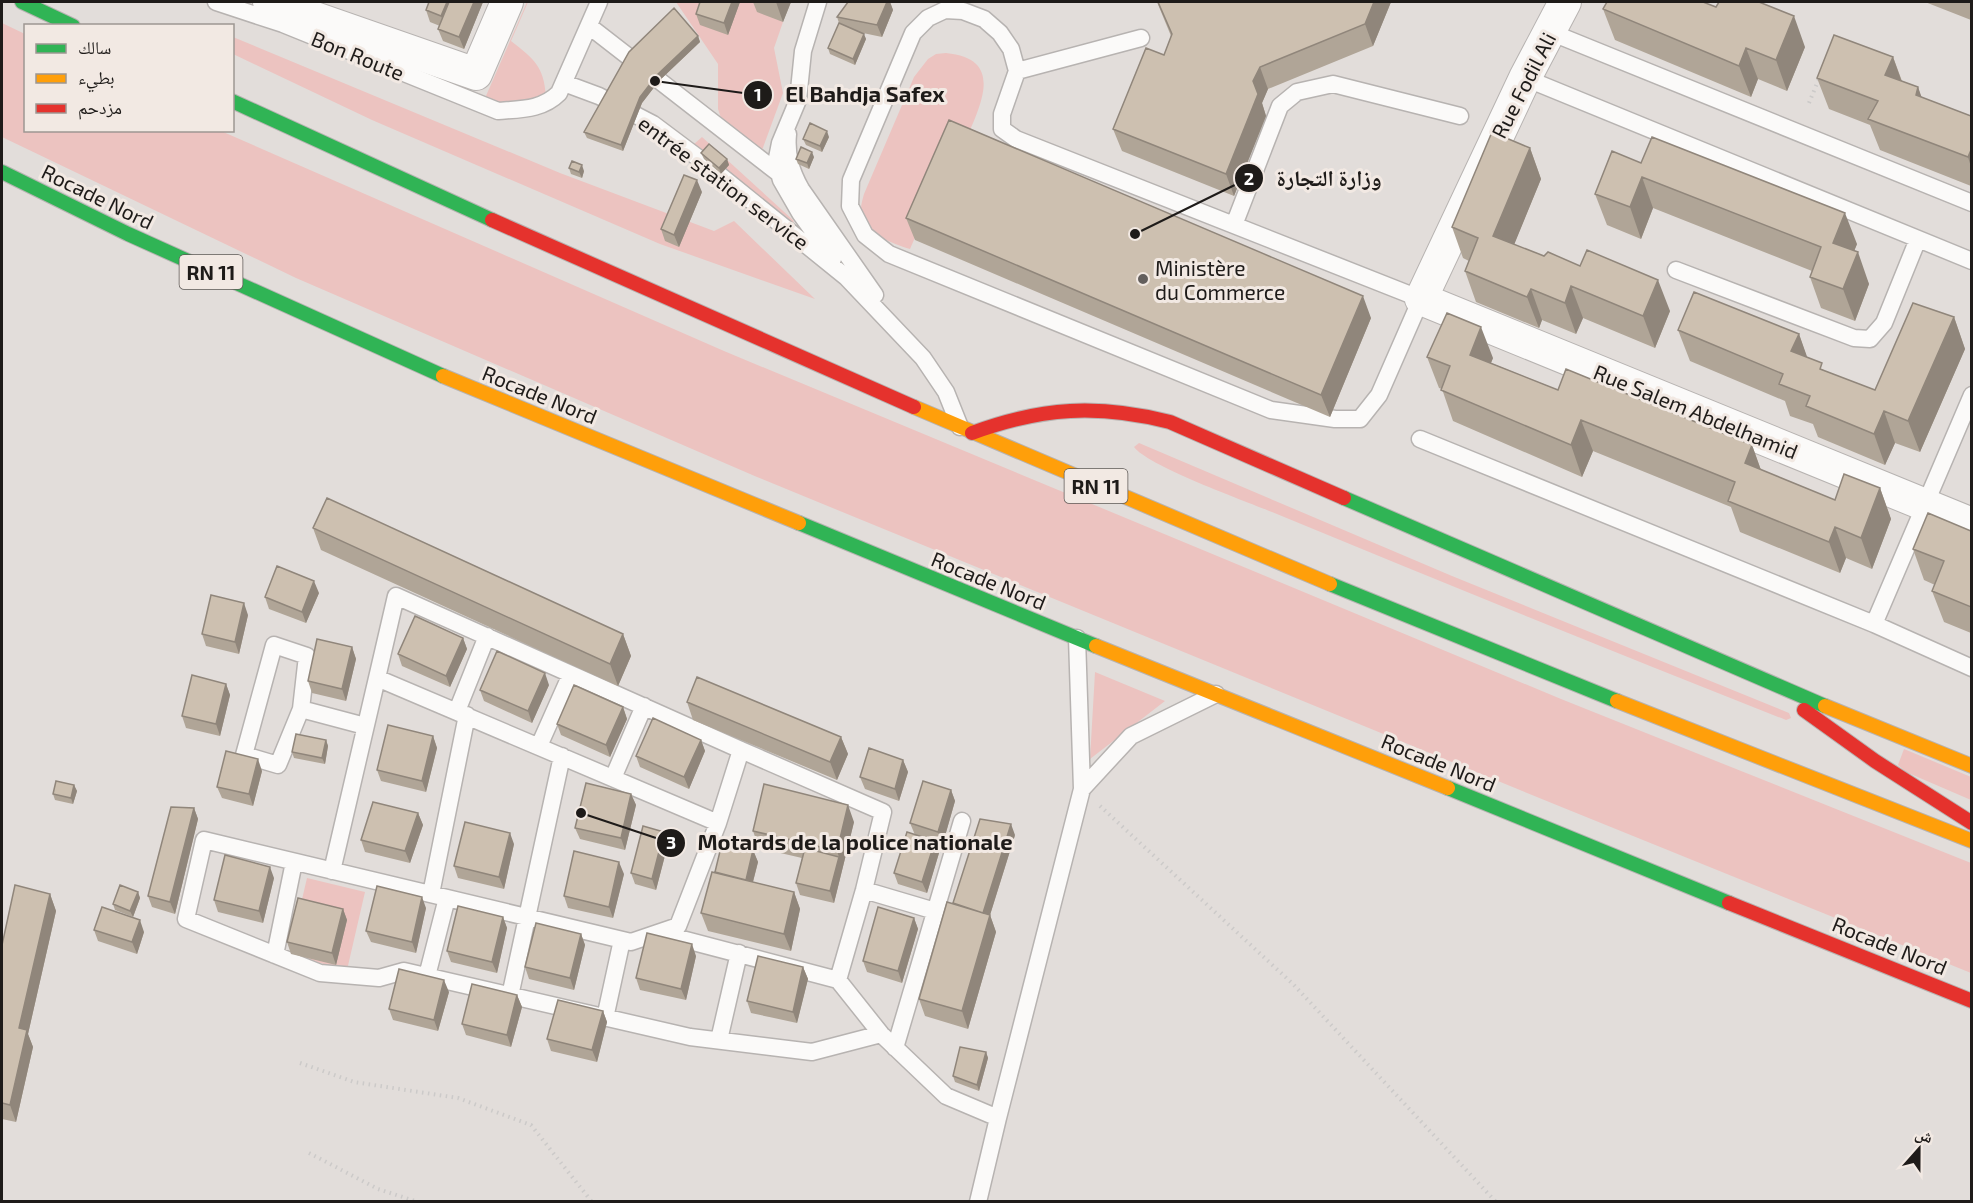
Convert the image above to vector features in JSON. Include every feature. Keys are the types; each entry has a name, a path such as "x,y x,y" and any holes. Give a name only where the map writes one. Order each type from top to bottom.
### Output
{"highway":[{"path":"22,2 69,24"},
{"name":"RN 11","path":"234,101 376,168 966,430 1558,678 1971,841"},
{"name":"Rocade Nord","path":"2,172 139,239 423,368 1077,638 1971,1001"},
{"path":"966,430 1023,415 1080,408 1110,409 1170,422 1772,684 1971,766"},
{"path":"1772,684 1814,719 1971,823"},
{"path":"1921,980 1971,1007"}],"street":[{"path":"269,2 476,74 507,2"},
{"name":"Rue Fodil Ali","path":"1421,299 1525,78 1565,2"},
{"name":"Rue Salem Abdelhamid","path":"1421,299 1971,524"}],"lane":[{"name":"Bon Route","path":"216,2 283,24 498,111 544,104 559,93 564,83"},
{"path":"564,83 599,2"},
{"name":"entrée station service","path":"818,2 803,51 798,100 776,152 777,172 800,213 846,277"},
{"path":"945,10 963,11 984,19 1000,33 1011,50 1017,70 1002,114 1002,129 1016,139 1421,299 1378,395 1359,419 1335,419 1271,410 889,254 865,235 850,206 850,180 913,33 928,18 945,10"},
{"path":"589,26 777,172"},
{"path":"1550,32 1971,203"},
{"path":"1017,70 1141,38"},
{"path":"1525,78 1971,261"},
{"name":"entrée station service","path":"564,83 599,96 653,124 846,277 923,357 936,375 966,430"},
{"path":"1234,225 1280,106 1297,92 1333,84 1460,116"},
{"path":"792,116 787,145 793,175 907,340"},
{"path":"1676,270 1854,338 1870,339 1884,323 1918,239"},
{"path":"1874,624 1971,395"},
{"path":"1420,439 1874,624 1971,668"},
{"path":"332,871 396,596 884,812 838,980"},
{"path":"427,976 462,713 487,636"},
{"path":"978,1202 1082,789 1077,638"},
{"path":"274,645 307,656 301,709 278,765 244,755 274,645"},
{"path":"538,746 571,674"},
{"path":"377,678 718,823"},
{"path":"1082,789 1131,736 1216,694"},
{"path":"613,778 644,706"},
{"path":"301,709 365,726"},
{"path":"741,750 718,823 678,926 631,942 204,840 186,919 320,974 379,978 404,971 690,1037 812,1052 881,1034"},
{"path":"510,996 562,756"},
{"path":"896,1048 962,821"},
{"path":"275,955 294,862"},
{"path":"864,890 935,912"},
{"path":"659,933 838,980 881,1034 946,1096 998,1118"},
{"path":"606,1017 622,940"},
{"path":"719,1040 739,953"}],"path":[{"path":"1809,103 1824,66"},
{"path":"1082,789 1293,984 1496,1202"},
{"path":"300,1063 354,1082 458,1098 531,1125 592,1202"},
{"path":"309,1153 378,1189 418,1202"}],"shaded area":[{"path":"527,2 511,41 526,53 540,70 546,97 523,110 482,105"},
{"path":"676,2 761,2 783,22 774,48 783,93 761,153 725,130 718,109 718,64"},
{"path":"2,23 24,34 24,132 223,132 724,351 1561,699 1971,863 1971,973 757,477 296,278 2,137"},
{"path":"234,37 560,173 714,231 734,221 815,299 660,244 372,120 234,54"},
{"path":"946,53 965,57 977,65 983,75 984,88 981,102 964,145 956,142 910,249 886,240 871,230 862,217 861,205 914,77 928,59 936,54"},
{"path":"702,137 794,221 787,228 693,145"},
{"path":"1139,443 1452,576 1789,713 1791,718 1786,720 1198,482 1143,455 1134,447"},
{"path":"1095,672 1165,701 1090,759"},
{"path":"1904,749 1971,777 1971,800 1906,772 1898,765"},
{"path":"307,878 365,892 347,970 289,955"}],"building":[{"path":"429,2 447,2 441,16 426,10"},
{"path":"449,2 474,2 459,37 438,29"},
{"path":"700,2 732,2 724,23 696,14"},
{"path":"848,2 887,2 877,25 837,17"},
{"path":"1158,2 1374,2 1365,24 1260,67 1253,81 1258,94 1226,174 1113,129 1146,48 1164,55 1172,34"},
{"path":"1607,2 1703,2 1716,7 1719,2 1759,2 1794,16 1776,60 1746,48 1739,66 1603,9"},
{"path":"674,8 698,36 657,75 640,97 621,145 584,132 629,52"},
{"path":"839,23 864,34 853,59 828,48"},
{"path":"1834,35 1893,57 1885,75 1918,87 1916,95 1971,116 1971,150 1968,157 1868,119 1878,101 1817,78"},
{"name":"Ministère du Commerce","path":"949,120 1363,296 1321,395 906,218"},
{"path":"810,123 827,131 820,146 803,139"},
{"path":"1492,132 1530,148 1493,236 1544,256 1548,252 1580,266 1587,250 1658,280 1643,316 1571,286 1565,303 1531,289 1527,297 1465,271 1478,238 1452,227"},
{"path":"1652,137 1845,213 1833,243 1858,252 1843,289 1810,277 1821,247 1642,177 1630,207 1595,194 1612,151 1641,163"},
{"path":"709,144 727,159 719,168 701,153"},
{"path":"801,147 812,152 807,163 796,159"},
{"path":"572,161 582,165 579,172 569,168"},
{"path":"684,175 697,180 674,235 661,229"},
{"path":"1694,292 1799,334 1791,351 1822,363 1820,369 1875,390 1913,303 1954,317 1908,421 1884,411 1874,434 1806,406 1810,396 1779,384 1783,374 1678,330"},
{"path":"1447,313 1481,327 1470,355 1558,390 1566,369 1752,445 1745,463 1835,500 1844,474 1880,488 1861,538 1835,527 1829,542 1728,501 1735,482 1581,420 1571,445 1441,390 1450,366 1427,357"},
{"path":"327,498 623,634 610,664 313,528"},
{"path":"1928,513 1971,531 1971,607 1932,591 1944,561 1913,549"},
{"path":"277,566 314,581 302,612 265,597"},
{"path":"211,595 244,603 235,642 202,634"},
{"path":"415,616 463,638 446,676 398,654"},
{"path":"317,639 352,647 342,689 308,681"},
{"path":"497,651 545,673 528,711 480,690"},
{"path":"192,675 226,684 216,724 182,716"},
{"path":"697,677 841,737 830,762 687,702"},
{"path":"574,685 623,707 606,745 557,724"},
{"path":"653,718 701,740 684,777 636,756"},
{"path":"388,725 433,736 422,781 377,770"},
{"path":"296,734 326,740 322,758 292,752"},
{"path":"869,748 903,760 895,789 860,777"},
{"path":"226,751 258,759 249,794 217,787"},
{"path":"56,781 74,785 71,798 53,794"},
{"path":"923,781 951,790 938,832 910,823"},
{"path":"586,783 631,794 621,838 575,828"},
{"path":"764,784 848,805 837,851 753,831"},
{"path":"373,802 418,813 405,851 361,840"},
{"path":"171,807 194,808 170,902 148,896"},
{"path":"980,819 1011,824 983,913 953,903"},
{"path":"465,822 510,833 499,877 454,866"},
{"path":"643,826 664,832 652,879 631,873"},
{"path":"907,832 935,841 922,882 894,873"},
{"path":"722,843 753,850 746,880 715,872"},
{"path":"805,848 839,857 830,891 796,883"},
{"path":"574,851 619,862 609,907 564,896"},
{"path":"225,855 270,867 259,911 214,900"},
{"path":"712,872 794,892 784,934 701,913"},
{"path":"15,885 50,894 19,1028 27,1030 10,1105 2,1103 2,945"},
{"path":"120,885 138,892 130,911 113,904"},
{"path":"377,886 422,897 412,942 366,931"},
{"path":"298,898 343,909 332,953 287,942"},
{"path":"947,902 990,915 962,1011 919,999"},
{"path":"458,906 503,917 492,962 447,951"},
{"path":"102,907 140,920 132,942 94,930"},
{"path":"878,907 914,918 898,971 863,961"},
{"path":"536,923 581,934 570,978 525,967"},
{"path":"647,933 692,944 681,989 636,978"},
{"path":"758,956 803,967 793,1012 747,1001"},
{"path":"399,969 444,980 434,1020 389,1009"},
{"path":"472,984 517,995 507,1035 462,1024"},
{"path":"558,1000 603,1011 592,1050 547,1039"},
{"path":"960,1047 986,1052 977,1085 953,1076"}],"traffic: fast":[{"path":"22,2 69,24"},
{"path":"234,102 492,220"},
{"path":"2,172 128,234 443,376"},
{"path":"1344,498 1825,706"},
{"path":"799,523 1096,646"},
{"path":"1330,584 1617,701"},
{"path":"1448,788 1729,903"}],"traffic: slow":[{"path":"443,376 799,523"},
{"path":"914,407 1330,584"},
{"path":"1096,646 1448,788"},
{"path":"1617,701 1972,841"},
{"path":"1825,706 1972,766"}],"traffic: jam":[{"path":"492,220 914,407"},
{"path":"972,433 998,424 1046,413 1094,411 1144,416 1170,422 1344,498"},
{"path":"1804,710 1875,761 1972,823"},
{"path":"1729,903 1972,1001"}],"place":[{"name":"El Bahdja Safex","path":"655,81"},
{"name":"وزارة التجارة","path":"1135,234"},
{"name":"Ministère du Commerce","path":"1143,279"},
{"name":"Motards de la police nationale","path":"581,813"}]}
